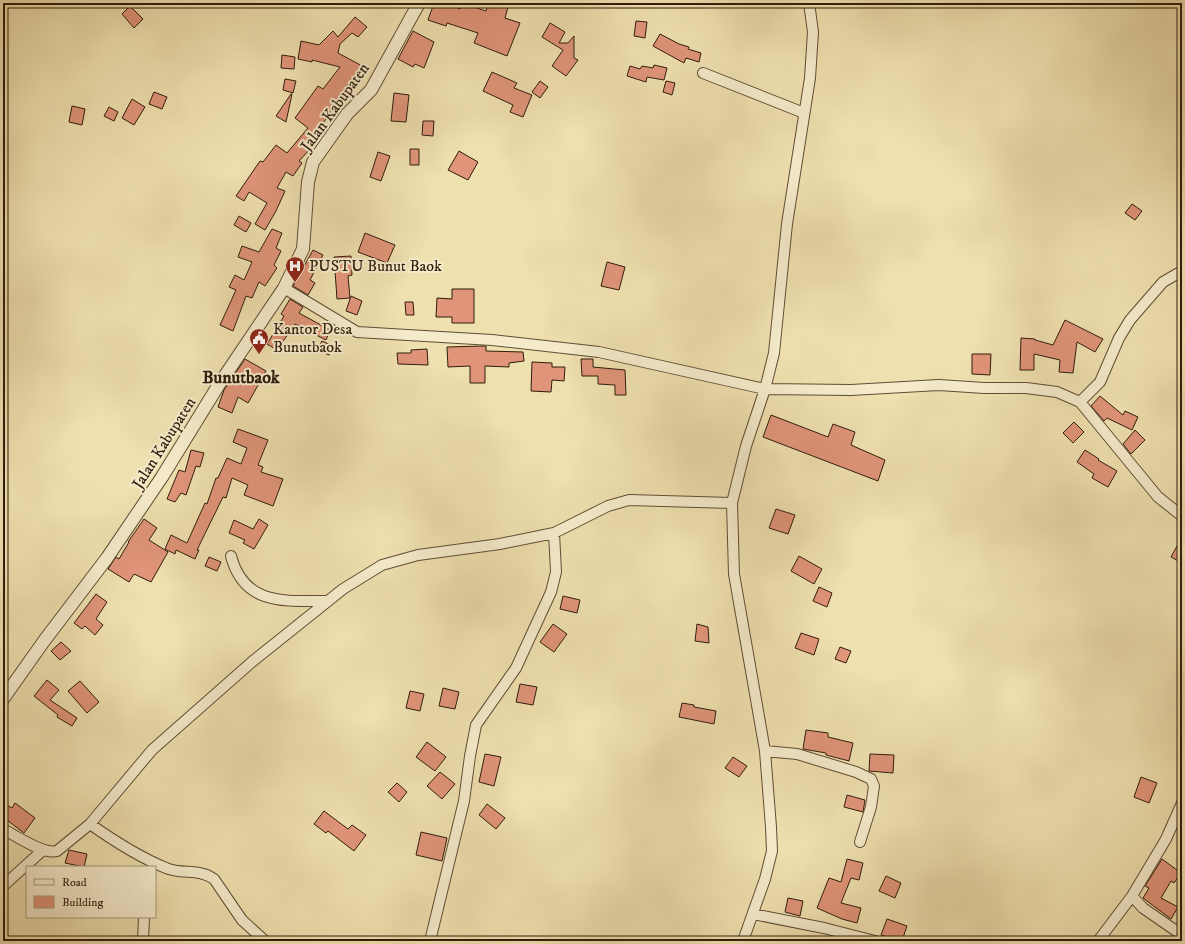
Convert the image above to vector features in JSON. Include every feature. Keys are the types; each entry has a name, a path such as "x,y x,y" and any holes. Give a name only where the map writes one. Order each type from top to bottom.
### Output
{"street":[{"name":"Jalan Kabupaten","path":"3,699 44,641 107,558 166,470 218,386 284,288 303,249 308,182 313,162 347,114 371,90 419,3"},
{"path":"743,941 766,880 772,851 764,751 734,574 732,503 746,446 765,389 774,353 787,224 810,78 813,32 808,3"},
{"path":"703,73 804,113"},
{"path":"1080,402 1100,382 1119,338 1130,320 1163,282 1182,271"},
{"path":"284,288 357,332 492,340 599,352 765,389 851,390 939,385 984,388 1026,388 1057,392 1080,402 1158,498 1182,516"},
{"path":"3,829 43,850 53,852 57,851 90,824 152,750 253,660 343,589 382,565 418,554 500,544 554,534 608,506 629,500 732,503"},
{"path":"430,941 464,801 476,725 516,668 551,592 556,572 554,534"},
{"path":"231,556 235,571 244,583 258,594 278,601 328,601"},
{"path":"764,751 797,754 856,772 871,780 874,786 871,807 860,842"},
{"path":"1098,941 1132,896 1166,839 1182,803"},
{"path":"90,824 154,865 173,870 208,874 214,879 242,920 265,941"},
{"path":"3,886 43,850"},
{"path":"1132,896 1143,908 1182,935"},
{"path":"753,914 824,928 875,941"},
{"path":"143,941 144,918"}],"building":[{"path":"434,3 448,3 460,9 462,3 486,11 488,3 509,3 505,18 520,23 507,56 474,43 478,33 447,23 446,26 428,20"},
{"path":"130,6 143,19 134,28 122,14"},
{"path":"355,17 367,27 358,37 352,33 340,44 338,53 364,67 358,79 354,76 337,99 340,101 331,111 309,145 312,147 299,161 302,163 293,176 286,172 277,188 285,191 265,230 255,224 267,203 249,192 244,201 236,196 260,161 263,162 276,145 287,153 308,128 295,118 318,86 323,89 340,67 312,60 312,62 298,59 301,41 319,45 333,31 338,37"},
{"path":"636,21 647,22 645,38 634,36"},
{"path":"550,23 565,32 559,43 568,43 574,36 574,58 578,60 566,76 552,66 563,50 542,37"},
{"path":"413,31 434,42 424,68 415,64 413,67 398,59"},
{"path":"660,34 679,44 689,47 688,49 701,53 699,62 686,58 684,63 653,46"},
{"path":"282,55 295,57 294,69 281,68"},
{"path":"654,65 667,68 664,80 647,77 646,82 627,76 630,66 640,69 642,66 653,68"},
{"path":"492,72 517,83 514,88 532,95 523,117 510,112 513,105 483,91"},
{"path":"285,79 296,81 293,93 283,90"},
{"path":"540,81 548,87 540,98 532,92"},
{"path":"666,81 675,83 672,95 663,92"},
{"path":"154,92 167,97 162,109 149,104"},
{"path":"394,93 409,95 406,122 391,121"},
{"path":"292,94 286,122 276,116"},
{"path":"132,99 145,107 134,125 122,118"},
{"path":"72,106 85,109 82,125 69,122"},
{"path":"109,107 118,112 114,121 104,116"},
{"path":"423,121 434,121 433,136 422,135"},
{"path":"410,149 419,149 419,165 410,165"},
{"path":"459,151 478,162 468,180 448,170"},
{"path":"378,152 390,156 381,181 370,177"},
{"path":"1132,204 1142,211 1135,220 1125,213"},
{"path":"239,216 251,223 246,232 234,225"},
{"path":"272,229 282,233 276,248 281,251 274,265 277,268 265,286 259,282 252,298 246,296 233,331 220,325 236,290 229,287 235,275 244,280 252,262 238,257 242,246 259,252"},
{"path":"365,233 395,245 387,263 358,252"},
{"path":"313,250 323,255 310,280 315,283 308,295 293,286"},
{"path":"351,256 352,275 348,276 350,298 337,299 334,257"},
{"path":"607,262 625,267 619,290 601,286"},
{"path":"452,289 474,289 474,323 452,323 452,317 436,317 437,298 452,299"},
{"path":"351,296 362,301 357,315 346,311"},
{"path":"290,299 303,307 299,313 330,330 326,340 295,324 277,350 267,344 284,316 281,314"},
{"path":"405,302 413,302 414,315 406,315"},
{"path":"1065,320 1103,339 1095,352 1077,342 1073,373 1059,372 1060,360 1034,354 1034,370 1020,370 1021,338 1035,339 1053,345"},
{"path":"322,341 333,346 329,355 317,350"},
{"path":"486,346 486,351 523,352 524,361 509,363 509,367 485,366 485,383 470,383 470,366 448,367 447,347"},
{"path":"427,349 428,365 398,364 397,353 411,353 411,350"},
{"path":"972,354 991,354 990,375 972,374"},
{"path":"245,359 266,371 248,403 238,397 232,413 218,407 224,390"},
{"path":"581,359 593,359 593,367 625,370 626,395 615,395 615,385 598,384 598,376 582,376"},
{"path":"532,362 552,363 552,367 565,367 564,381 552,380 551,392 531,391"},
{"path":"1100,396 1123,415 1125,411 1138,417 1132,430 1107,418 1104,421 1091,406"},
{"path":"771,415 828,437 833,424 855,432 851,445 885,460 878,481 763,437"},
{"path":"1074,422 1084,432 1073,443 1063,433"},
{"path":"238,429 268,440 258,465 263,467 261,472 283,479 273,506 244,495 248,485 232,478 226,498 223,497 197,550 199,550 195,559 176,550 175,554 165,549 171,535 187,543 205,503 207,504 216,478 218,478 227,458 241,464 247,448 233,442"},
{"path":"1135,430 1145,440 1131,454 1123,444"},
{"path":"191,450 204,453 200,467 196,466 186,495 181,493 175,502 167,499 179,470 185,472"},
{"path":"1085,450 1099,459 1098,460 1117,471 1108,487 1092,478 1094,474 1077,462"},
{"path":"776,509 795,515 788,534 769,528"},
{"path":"144,519 157,528 149,540 168,552 151,582 134,574 129,582 108,569 116,557 119,559 128,542"},
{"path":"259,519 268,525 254,549 243,543 245,540 229,533 234,520 253,529"},
{"path":"1182,537 1182,563 1171,557"},
{"path":"799,556 822,569 814,584 791,571"},
{"path":"209,557 221,562 217,571 205,566"},
{"path":"819,587 832,593 827,607 813,601"},
{"path":"96,594 107,602 96,619 103,625 95,635 85,626 82,629 74,623"},
{"path":"563,596 580,600 577,613 560,609"},
{"path":"553,624 567,634 554,652 540,642"},
{"path":"697,624 708,627 709,643 695,641"},
{"path":"801,633 819,639 814,655 795,648"},
{"path":"61,642 71,651 60,660 51,651"},
{"path":"840,647 851,651 846,663 835,659"},
{"path":"47,680 59,690 50,700 77,718 72,726 57,717 58,715 34,696"},
{"path":"80,681 99,702 87,713 68,691"},
{"path":"520,684 537,687 533,705 516,702"},
{"path":"443,688 459,692 455,709 439,706"},
{"path":"410,691 424,694 420,711 406,708"},
{"path":"682,703 716,711 714,724 679,717"},
{"path":"806,730 828,733 828,737 853,743 849,761 826,755 826,753 803,749"},
{"path":"427,742 446,757 435,771 416,757"},
{"path":"485,754 501,757 494,786 479,782"},
{"path":"870,754 894,755 893,773 869,771"},
{"path":"733,757 747,766 739,777 725,768"},
{"path":"440,772 455,784 442,799 427,786"},
{"path":"1141,777 1157,783 1149,803 1134,797"},
{"path":"397,783 407,792 399,802 388,792"},
{"path":"847,795 865,800 863,812 844,807"},
{"path":"3,803 12,808 15,803 35,818 24,833 3,817"},
{"path":"487,804 505,818 496,829 479,815"},
{"path":"324,811 348,829 352,825 366,835 354,851 328,831 326,833 314,824"},
{"path":"421,832 447,838 442,861 416,855"},
{"path":"69,850 87,854 84,866 65,863"},
{"path":"847,859 863,863 859,880 851,878 841,903 861,908 857,923 842,919 817,908 829,878 841,882"},
{"path":"1162,859 1181,873 1174,883 1171,881 1161,898 1178,907 1171,919 1143,898 1149,888 1145,886"},
{"path":"886,876 901,883 895,898 879,891"},
{"path":"788,898 803,901 800,916 785,912"},
{"path":"887,919 907,926 902,941 881,935"}],"place":[{"name":"PUSTU Bunut Baok","path":"295,283"},
{"name":"Kantor Desa Bunutbaok","path":"259,355"}],"district":[{"name":"Bunutbaok","path":"241,378"}]}
